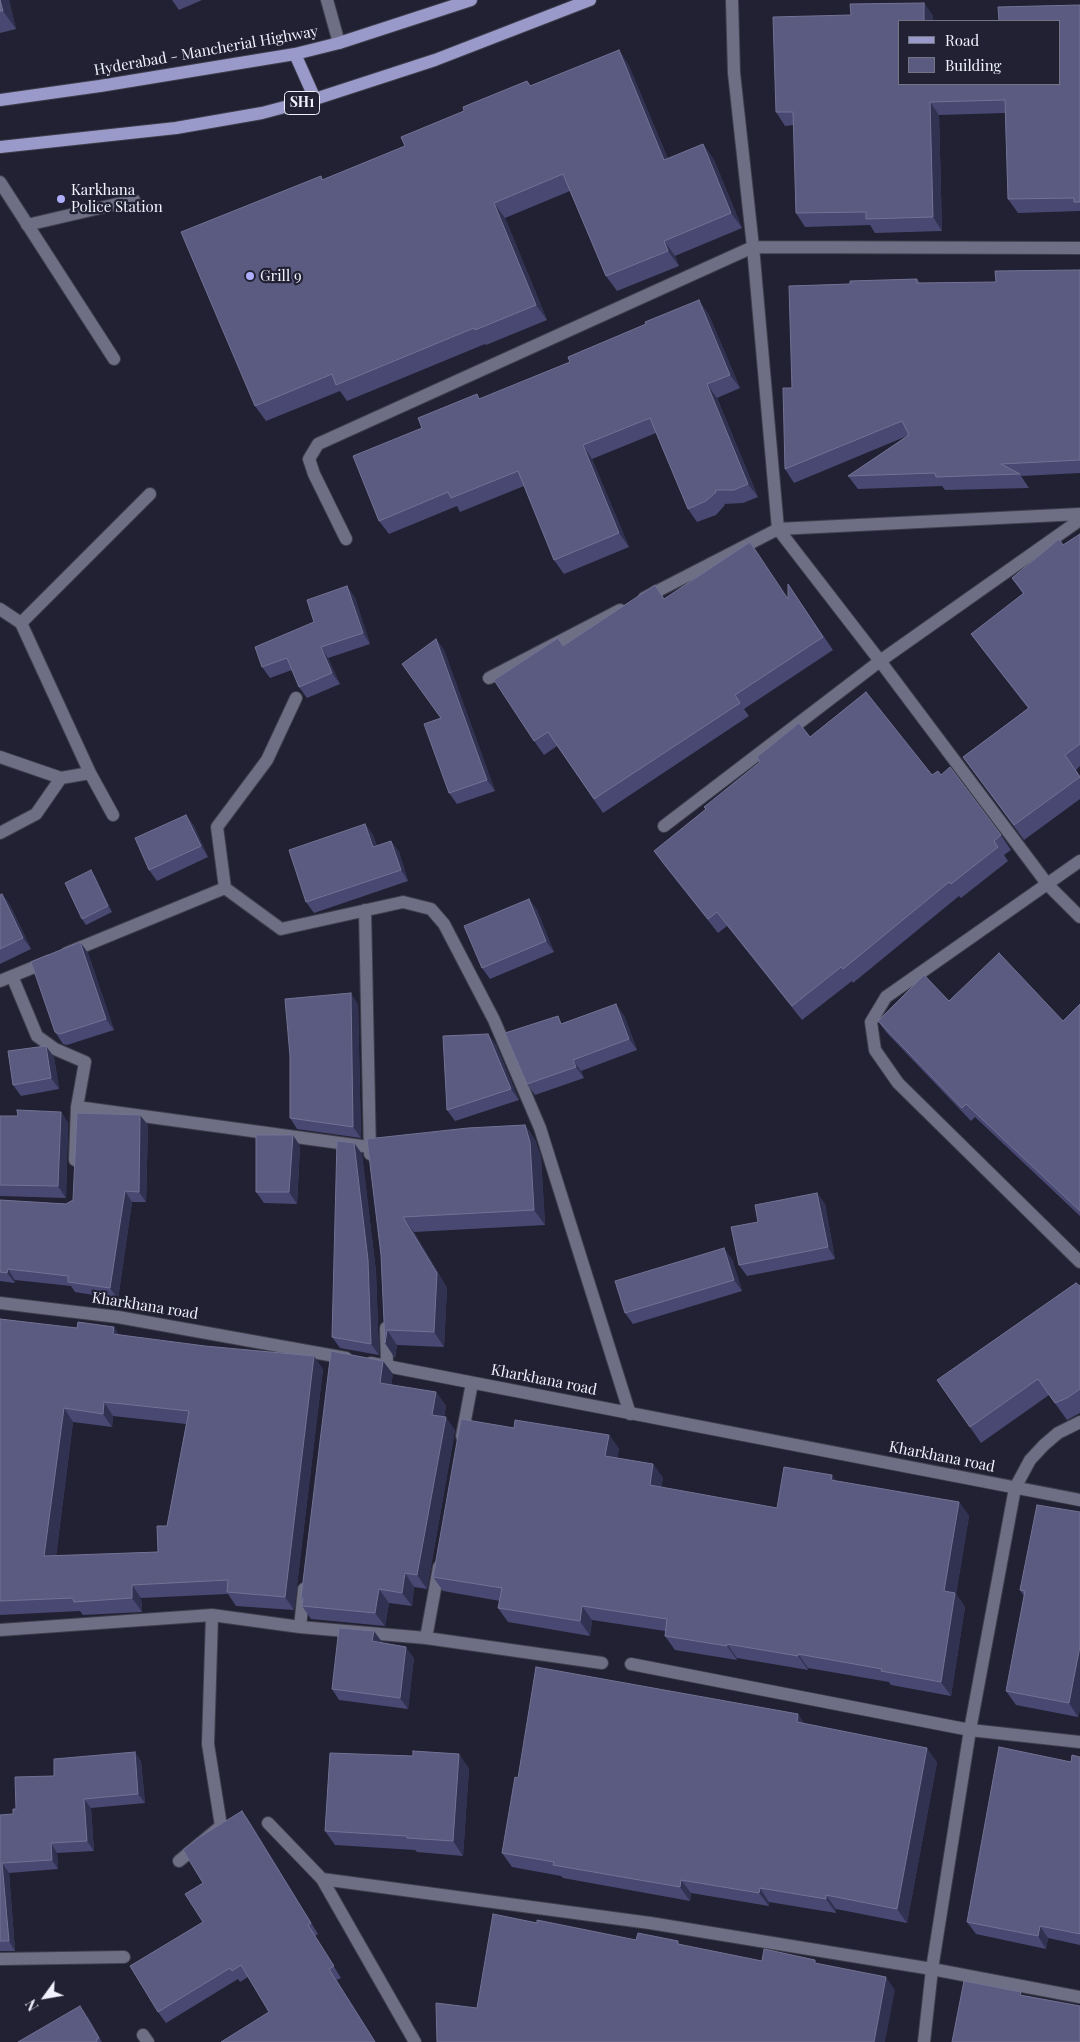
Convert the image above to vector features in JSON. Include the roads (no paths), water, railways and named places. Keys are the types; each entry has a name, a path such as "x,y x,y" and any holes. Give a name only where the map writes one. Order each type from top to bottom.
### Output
{"main road":[{"name":"Hyderabad - Mancherial Highway","path":"0,100 100,86 296,54 339,43 471,0"},
{"name":"SH1","path":"0,147 176,128 262,113 315,100 435,60 590,0"},
{"path":"296,54 315,100"}],"street":[{"path":"327,0 339,43"},
{"path":"732,0 734,73 753,247 778,529 880,661 1048,885 1080,917"},
{"path":"0,182 114,359"},
{"path":"27,225 134,200"},
{"path":"346,539 314,474 309,459 318,444 753,247 1080,248"},
{"path":"21,623 150,494"},
{"path":"489,678 778,529 1080,514"},
{"path":"664,826 880,661 1080,520"},
{"path":"0,610 21,623 90,773 113,815"},
{"path":"296,698 267,760 217,827 225,888 281,929 403,902 431,909 444,924 494,1020 535,1129 630,1414"},
{"path":"0,757 60,778 90,773"},
{"path":"0,833 36,814 60,778"},
{"path":"1080,861 886,997 871,1022 875,1050 898,1082 1080,1262"},
{"path":"75,1176 77,1108 85,1062 55,1049 37,1036 6,978 225,888"},
{"path":"365,910 369,1148 371,1166"},
{"path":"77,1108 369,1148 397,1144"},
{"name":"Kharkhana road","path":"0,1303 118,1316 332,1361 386,1365 630,1414 1080,1500"},
{"path":"385,1318 386,1365"},
{"path":"460,1452 472,1383"},
{"path":"924,2042 932,1969 970,1730 1015,1488 1030,1460 1044,1445 1058,1433 1080,1422"},
{"path":"426,1638 442,1550"},
{"path":"300,1626 306,1578"},
{"path":"0,1630 212,1615 300,1626 426,1638 602,1663"},
{"path":"179,1861 221,1826 208,1744 212,1615"},
{"path":"631,1664 970,1730 1080,1742"},
{"path":"268,1823 322,1879 415,2042"},
{"path":"322,1879 650,1923 932,1969 1080,1997"},
{"path":"0,1959 124,1957"}],"place":[{"name":"Karkhana Police Station","path":"61,199"},
{"name":"Grill 9","path":"250,276"}]}
